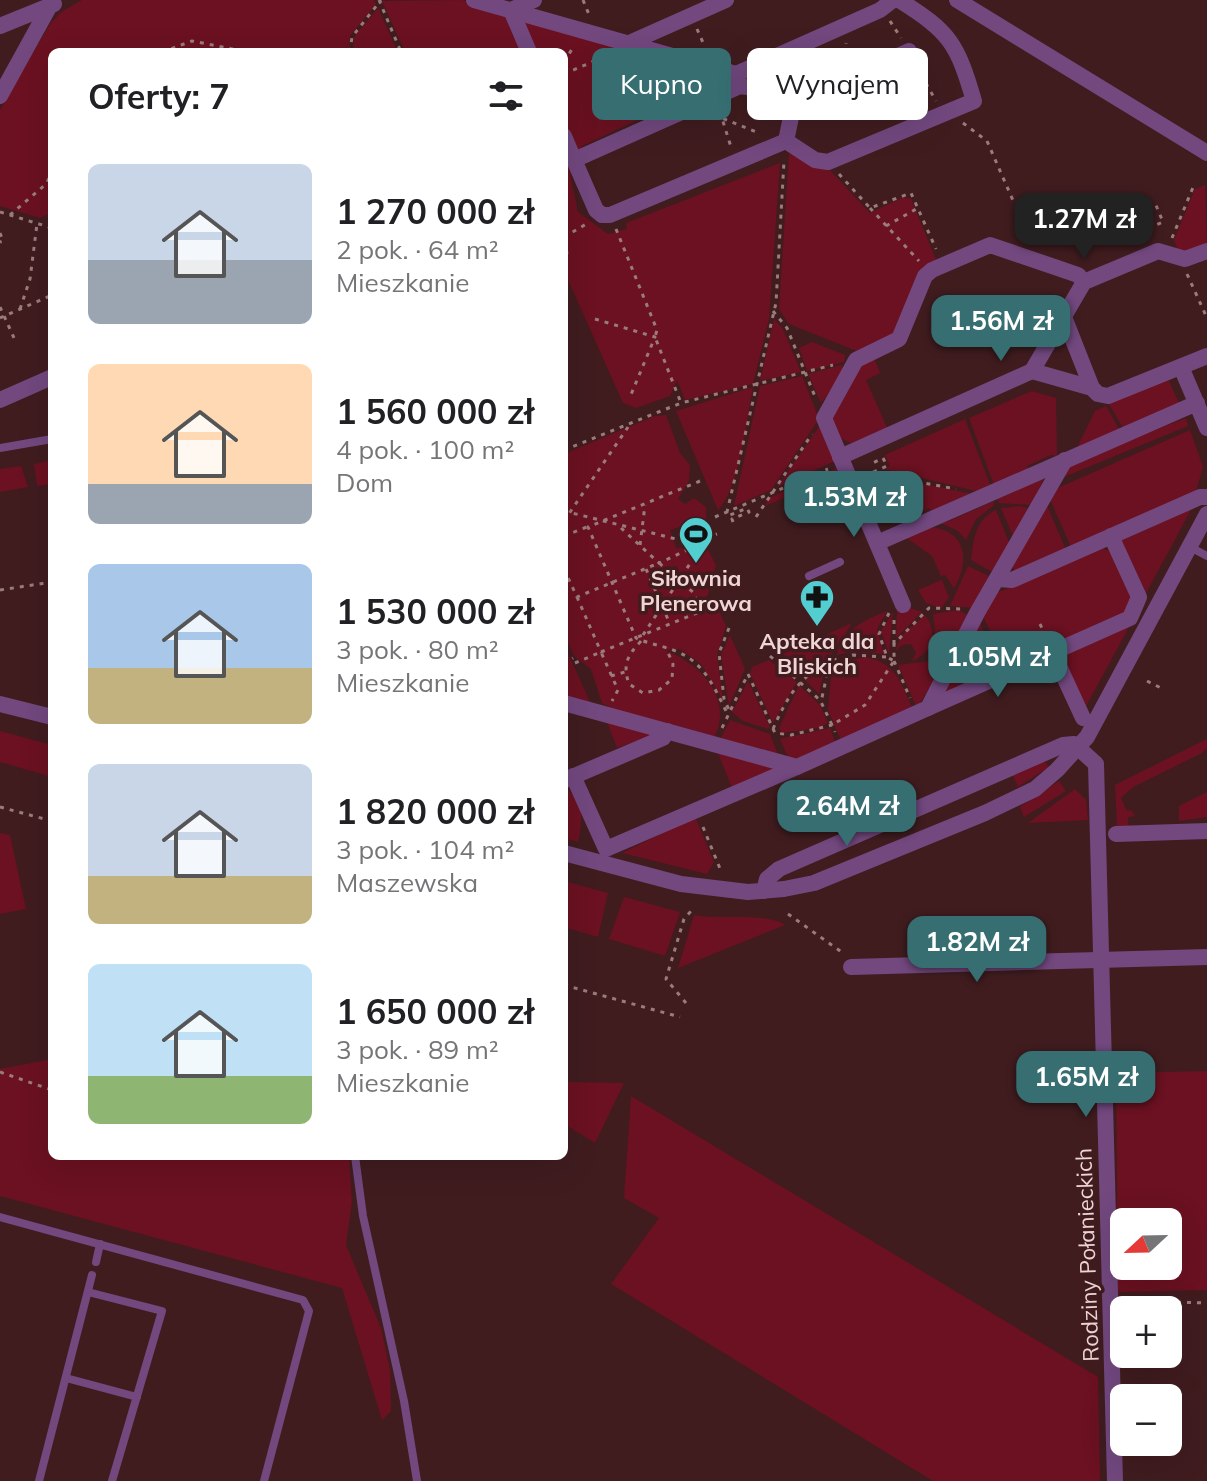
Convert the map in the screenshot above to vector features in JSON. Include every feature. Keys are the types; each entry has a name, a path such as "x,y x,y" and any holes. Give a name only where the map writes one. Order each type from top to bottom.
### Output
{"street":[{"path":"474,0 640,48"},
{"path":"511,10 534,0"},
{"path":"633,46 726,0"},
{"path":"786,141 815,160 828,162 974,101 962,65 945,31 899,0"},
{"path":"957,0 1207,153"},
{"path":"0,26 56,2"},
{"path":"0,96 56,2"},
{"path":"731,85 812,40 888,4"},
{"path":"511,10 527,48"},
{"path":"731,77 747,82"},
{"path":"574,160 663,120"},
{"path":"786,141 790,120"},
{"path":"568,146 596,210 606,215 786,141"},
{"path":"903,605 874,546 824,418 856,360 899,339 936,268 990,245 1078,275 1084,282"},
{"path":"842,460 1032,371 1084,282 1168,254 1190,258 1207,251"},
{"path":"1064,317 1092,388 1098,394 1112,396 1207,356"},
{"path":"1181,367 1207,428"},
{"path":"1032,371 1092,388"},
{"path":"0,400 48,379"},
{"path":"874,546 1197,403"},
{"path":"928,708 977,613 1065,460"},
{"path":"998,579 1012,580 1200,497 1207,497"},
{"path":"568,853 605,856 681,884 764,891 814,883 985,813 1035,789 1080,748 1207,514"},
{"path":"605,856 696,811 1127,621 1139,597 1111,536"},
{"path":"1135,610 1150,619"},
{"path":"1053,653 1083,718"},
{"path":"0,704 48,716"},
{"path":"568,704 797,767"},
{"path":"605,856 568,778 663,738 667,731"},
{"path":"764,891 767,879 779,869 1063,745 1080,748"},
{"name":"Rodziny Połanieckich","path":"1080,748 1096,764 1099,773 1108,834 1102,959 1111,1296"},
{"path":"1108,834 1207,831"},
{"path":"851,967 1207,957"},
{"name":"Rodziny Połanieckich","path":"1112,1368 1115,1481"}],"lane":[{"path":"0,448 48,440"},
{"path":"1189,546 1207,556"},
{"path":"809,576 840,562"},
{"path":"356,1160 363,1216 404,1401 417,1481"},
{"path":"0,1217 303,1300 309,1311 264,1481"},
{"path":"96,1262 100,1244"},
{"path":"39,1481 92,1275"},
{"path":"88,1292 162,1311 112,1481"},
{"path":"66,1378 137,1397"}],"path":[{"path":"351,48 352,37 380,1 399,48"},
{"path":"888,4 908,48"},
{"path":"691,15 705,48"},
{"path":"845,48 851,23"},
{"path":"810,48 812,40"},
{"path":"173,48 192,41 228,48"},
{"path":"628,48 633,46"},
{"path":"568,72 592,62"},
{"path":"928,92 987,141 1015,205"},
{"path":"637,120 641,130"},
{"path":"723,120 786,141 773,311 727,512"},
{"path":"723,120 734,162"},
{"path":"828,162 886,226 936,268"},
{"path":"10,215 48,180"},
{"path":"1168,254 1194,185"},
{"path":"870,208 911,193 936,268"},
{"path":"1148,228 1163,222 1155,203"},
{"path":"886,226 918,208"},
{"path":"1140,210 1148,228 1168,254 1207,318"},
{"path":"0,218 1,212 48,226"},
{"path":"568,233 606,215 657,330 630,397"},
{"path":"20,309 30,279 37,224"},
{"path":"0,233 3,241 0,242"},
{"path":"2,317 48,297"},
{"path":"0,307 14,338"},
{"path":"756,517 824,418 787,328 773,311"},
{"path":"595,319 655,337"},
{"path":"655,337 681,403"},
{"path":"568,448 681,403 856,360"},
{"path":"568,516 628,427"},
{"path":"873,463 883,458 887,466 873,473"},
{"path":"715,517 842,460"},
{"path":"906,530 881,475 956,489"},
{"path":"568,534 700,481"},
{"path":"640,545 645,503"},
{"path":"727,512 728,516 747,508 749,512 732,519 733,522"},
{"path":"570,513 692,543 717,534"},
{"path":"618,525 679,577 694,593 701,611"},
{"path":"588,527 636,638"},
{"path":"577,597 694,547 692,543"},
{"path":"666,648 674,669 672,679 659,690 643,693 635,689 625,672 629,653 697,553"},
{"path":"645,568 670,624"},
{"path":"568,578 618,690 605,715"},
{"path":"0,590 48,583"},
{"path":"642,638 719,604"},
{"path":"894,644 929,608 977,613 1004,674"},
{"path":"887,657 880,626 894,609 894,661 908,693"},
{"path":"729,628 719,653 724,699 729,714"},
{"path":"568,662 642,638 680,652 703,671 729,714"},
{"path":"773,729 789,694 800,680 830,661 853,655 887,657 894,661"},
{"path":"770,656 821,702 832,725"},
{"path":"821,702 830,661"},
{"path":"715,745 748,674 775,733 791,735 832,725 865,705 894,661"},
{"path":"611,676 625,672"},
{"path":"1147,681 1161,688"},
{"path":"0,807 48,820"},
{"path":"696,811 729,889"},
{"path":"686,1003 666,979 684,919 691,911"},
{"path":"788,914 848,957 871,967"},
{"path":"568,986 680,1017"},
{"path":"0,1072 48,1089"},
{"path":"1182,1302 1207,1303"}],"shaded area":[{"path":"82,0 374,0 376,4 350,36 349,48 48,48 48,215 40,218 0,206 0,110 50,24 61,12"},
{"path":"462,0 612,47 592,48 592,120 636,120 582,146 569,169 578,212 608,234 627,229 626,223 780,163 769,319 753,384 685,400 677,380 670,396 636,408 623,403 568,280 568,48 403,48 382,1"},
{"path":"378,8 396,48 353,48 354,37"},
{"path":"789,153 824,164 870,213 904,197 911,199 937,262 897,336 857,351 789,324 779,309"},
{"path":"1205,185 1207,246 1193,252 1178,251 1174,240 1195,189"},
{"path":"774,319 783,329 801,372 760,381"},
{"path":"812,342 845,355 844,362 807,371 799,348"},
{"path":"873,356 880,373 866,380 888,430 850,443 837,436 830,412 859,364"},
{"path":"842,365 842,377 821,403 808,374"},
{"path":"802,376 819,419 771,490 734,506 760,386"},
{"path":"1168,379 1179,403 1123,428 1109,404"},
{"path":"753,387 737,470 718,510 676,411"},
{"path":"1032,391 1056,398 1057,456 1051,455 1027,466 1028,470 994,485 969,418"},
{"path":"1106,406 1119,429 1077,448 1095,411"},
{"path":"666,415 680,453 690,465 689,481 678,499 685,504 694,498 706,507 706,519 670,530 676,548 708,550 716,565 707,598 712,608 717,606 726,626 717,655 723,700 701,664 680,649 665,650 691,664 702,674 717,697 719,724 714,738 622,714 602,703 591,669 574,656 568,642 568,452 655,416"},
{"path":"1186,418 1188,426 1059,479 1068,464"},
{"path":"965,419 991,487 980,492 884,469 890,466 885,455"},
{"path":"821,424 835,461 777,487"},
{"path":"1190,430 1203,467 1196,491 1072,549 1049,497 1053,490"},
{"path":"48,461 48,485 37,486 34,464"},
{"path":"21,466 28,487 0,492 0,469"},
{"path":"836,468 839,475 765,506 769,498"},
{"path":"1045,475 1032,505 999,503 997,497"},
{"path":"884,476 973,494 932,513 929,508 916,514 918,520 905,525"},
{"path":"994,501 993,506 976,519 966,540 958,531 938,522 949,521"},
{"path":"1045,501 1067,552 1015,571 1012,566"},
{"path":"1021,506 1031,510 1013,536 1001,508"},
{"path":"1192,508 1146,593 1120,538"},
{"path":"996,510 1010,545 994,573 971,560 980,524"},
{"path":"924,527 948,532 961,546 963,565 954,588 945,575 941,576 932,556 904,536"},
{"path":"1103,548 1110,552 1133,600 1125,616 1007,668 982,614 994,594"},
{"path":"968,566 989,576 975,608 950,606"},
{"path":"942,580 949,598 941,608 926,603 918,590"},
{"path":"910,608 922,612 896,638 897,609"},
{"path":"958,610 972,617 917,708 898,665 928,661 937,648 933,614"},
{"path":"887,611 877,629 884,654 851,652 837,655 849,633 863,622"},
{"path":"893,612 889,654 881,631"},
{"path":"925,615 932,629 931,642 924,653 912,661 916,653 911,644 902,645 895,651 902,635"},
{"path":"979,621 1001,670 947,692 945,690"},
{"path":"852,623 829,659 802,676 774,658"},
{"path":"1130,625 1084,710 1060,655"},
{"path":"730,635 745,669 729,706 721,655"},
{"path":"568,653 591,704 568,698"},
{"path":"864,657 883,664 896,675 913,710 842,743 828,710 832,665"},
{"path":"769,660 797,682 773,723 750,673 752,667"},
{"path":"825,668 819,694 805,680"},
{"path":"748,681 770,727 768,729 743,721 732,712"},
{"path":"799,685 820,705 828,723 819,728 782,733 779,728"},
{"path":"606,719 655,734 617,748"},
{"path":"730,720 770,734 779,757 720,740"},
{"path":"830,728 836,745 798,761 788,757 780,739"},
{"path":"0,731 48,744 48,776 0,762"},
{"path":"1207,739 1207,748 1202,753 1133,787 1121,798 1127,811 1131,810 1135,816 1128,817 1128,826 1117,827 1115,785"},
{"path":"717,751 777,767 733,790"},
{"path":"1042,759 1049,767 1018,787 1012,774"},
{"path":"1059,781 1066,791 1024,817 1020,807"},
{"path":"1075,789 1086,800 1088,820 1028,823"},
{"path":"568,791 576,799 581,812 578,842 568,839"},
{"path":"1207,792 1207,817 1179,821 1179,806"},
{"path":"695,817 714,862 707,874 622,853"},
{"path":"0,833 10,835 26,909 0,914"},
{"path":"568,882 608,893 598,937 568,928"},
{"path":"624,897 680,912 665,956 609,939"},
{"path":"694,915 754,917 785,925 678,968"},
{"path":"48,1060 48,1160 349,1160 352,1202 346,1245 381,1328 390,1370 391,1411 382,1420 342,1288 0,1196 0,1069"},
{"path":"1207,1071 1207,1290 1118,1292 1118,1280 1182,1280 1182,1208 1117,1208 1116,1073"},
{"path":"568,1082 624,1083 595,1143 568,1126"},
{"path":"631,1096 1098,1377 1100,1481 933,1481 611,1284 659,1218 624,1198"}],"place":[{"name":"Siłownia Plenerowa","path":"696,565"},
{"name":"Apteka dla Bliskich","path":"817,628"}]}
